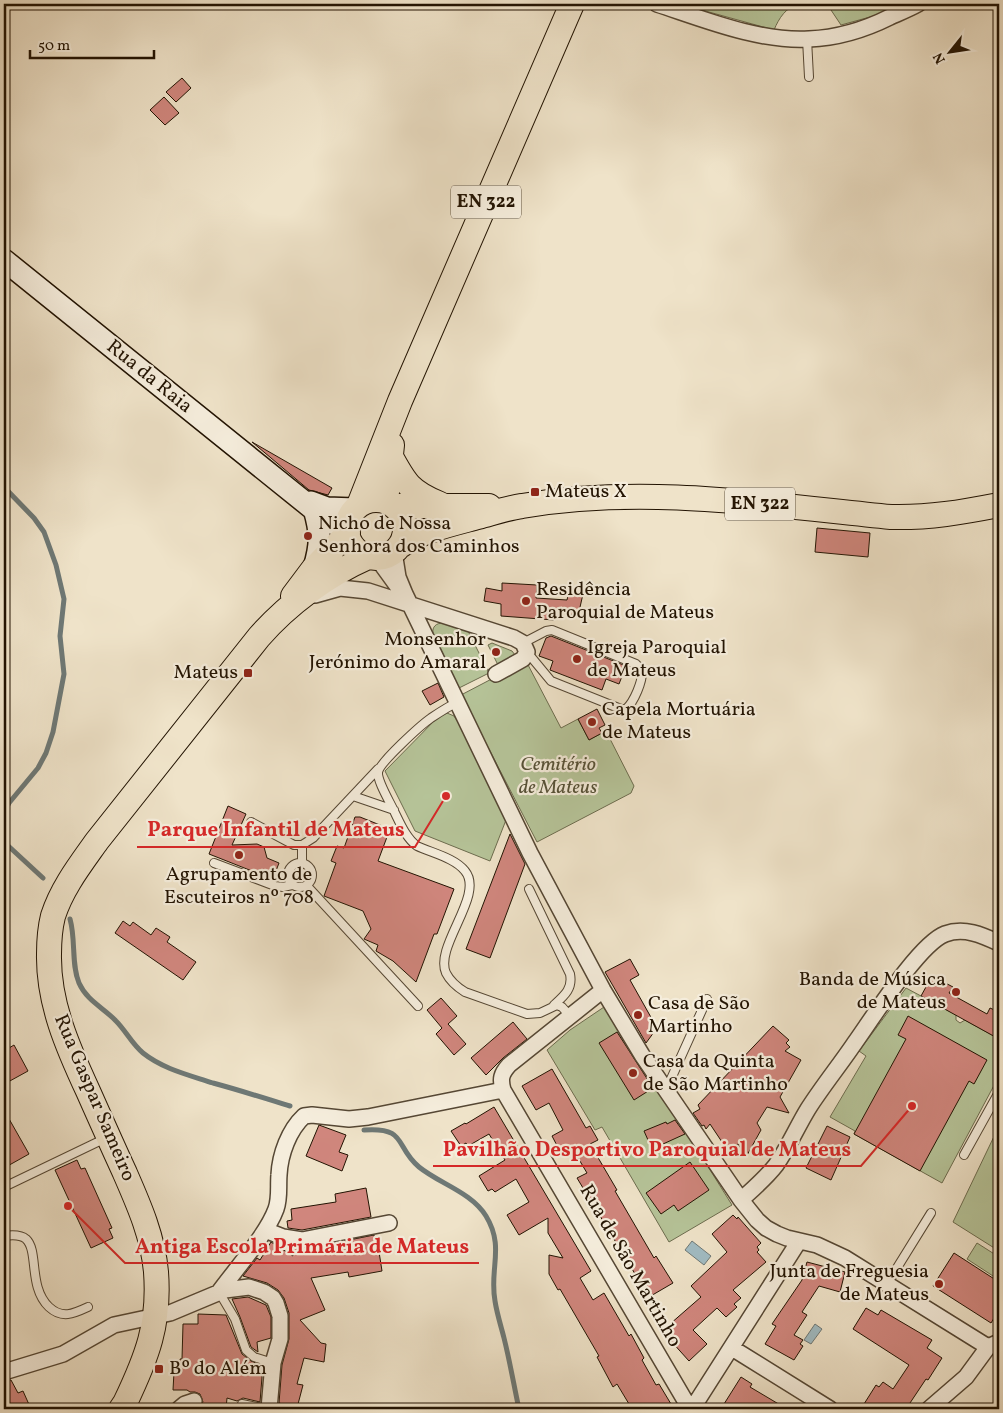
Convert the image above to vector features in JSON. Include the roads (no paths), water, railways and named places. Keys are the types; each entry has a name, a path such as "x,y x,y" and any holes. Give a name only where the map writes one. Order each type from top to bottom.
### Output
{"main road":[{"name":"EN 322","path":"348,532 350,516 357,507 400,401 572,4"},
{"name":"Rua da Raia","path":"4,260 294,494"},
{"name":"EN 322","path":"390,504 390,455 400,401"},
{"path":"390,455 411,489 419,495 443,506"},
{"path":"294,494 322,507 337,509 357,507"},
{"path":"294,494 328,521 348,532"},
{"name":"EN 322","path":"357,507 377,499 390,504 520,506 586,498 675,496 891,517 919,517 952,514 999,505"},
{"path":"281,614 336,574 385,553 404,538 406,529 404,520 400,512 390,504"},
{"name":"EN 322","path":"385,553 430,531 520,506"},
{"path":"314,509 320,539 314,568"},
{"path":"348,532 349,540 354,548 385,553"},
{"path":"281,614 314,568 348,532"},
{"name":"Rua Gaspar Sameiro","path":"126,1407 148,1351 155,1316 156,1272 148,1230 132,1189 61,1028 52,992 49,966 53,918 70,881 97,842 250,647 281,614"}],"street":[{"path":"657,4 749,32 772,37 807,39 823,38 856,30 877,23 918,4"},
{"path":"385,553 530,853 603,990 642,1055 741,1200 766,1228 787,1238 831,1251 994,1345 966,1377 929,1409"},
{"path":"281,614 317,594 340,588 368,591 514,638 525,647 523,660 496,674"},
{"path":"741,1200 777,1163 816,1098 904,974 935,939 945,934 967,932 978,934 999,943"},
{"path":"219,1292 271,1219 278,1201 279,1175 284,1150 296,1123 304,1116 312,1115 349,1119 368,1117 503,1090 501,1076 509,1065 603,990"},
{"name":"Rua de São Martinho","path":"503,1090 691,1409"},
{"path":"264,1230 283,1237 302,1240 389,1223"},
{"path":"691,1409 732,1348 799,1241"},
{"path":"4,1372 63,1354 114,1325 177,1310 231,1288 249,1287 264,1292 273,1298 279,1309 281,1324 279,1345 273,1363 268,1409"},
{"path":"732,1348 830,1409"},
{"path":"179,1409 185,1404 194,1401"}],"lane":[{"path":"807,39 810,77"},
{"path":"552,630 636,664 642,670 643,675 631,704 626,710 621,709 551,681 525,647 546,631 552,630"},
{"path":"251,822 291,844 302,845 313,838 419,728 442,710 458,702"},
{"path":"380,768 379,780 412,842 459,865 469,876 470,890 444,959 446,973 451,981 465,992 519,1012 536,1014 554,1005 568,991 571,983 570,974 529,889"},
{"path":"353,796 394,810"},
{"path":"302,845 302,863"},
{"path":"214,863 272,885 281,887 292,885 299,888 307,886 312,879 311,871 306,865 302,863 294,864 289,870 288,878 292,885"},
{"path":"307,886 418,1006"},
{"path":"666,1090 707,999"},
{"path":"554,1005 562,1007 570,1016"},
{"path":"964,1155 999,1092"},
{"path":"4,1187 108,1137"},
{"path":"887,1284 931,1213"},
{"path":"4,1236 19,1235 32,1248 38,1289 47,1305 57,1314 74,1314 88,1307"},
{"path":"219,1292 235,1319 246,1350 254,1357 273,1363"},
{"path":"242,1404 268,1409"}],"water":[{"path":"692,1241 711,1256 704,1265 685,1250"},
{"path":"815,1324 822,1329 811,1344 804,1340"}],"waterway":[{"path":"4,487 34,518 44,532 56,565 64,599 60,636 64,674 53,732 46,753 38,768 9,803 4,812"},
{"path":"4,842 43,878"},
{"path":"70,919 75,968 82,989 91,1000 116,1021 143,1053 151,1059 177,1071 290,1106"},
{"path":"364,1130 378,1130 394,1135 419,1167 464,1194 486,1216 495,1238 495,1301 519,1409"}],"place":[{"name":"Mateus X","path":"535,492"},
{"name":"Nicho de Nossa Senhora dos Caminhos","path":"308,536"},
{"name":"Residência Paroquial de Mateus","path":"526,601"},
{"name":"Monsenhor Jerónimo do Amaral","path":"496,652"},
{"name":"Igreja Paroquial de Mateus","path":"577,659"},
{"name":"Mateus","path":"248,673"},
{"name":"Capela Mortuária de Mateus","path":"592,722"},
{"name":"Parque Infantil de Mateus","path":"446,796"},
{"name":"Agrupamento de Escuteiros nº 708","path":"239,855"},
{"name":"Banda de Música de Mateus","path":"956,992"},
{"name":"Casa de São Martinho","path":"638,1015"},
{"name":"Casa da Quinta de São Martinho","path":"633,1073"},
{"name":"Pavilhão Desportivo Paroquial de Mateus","path":"912,1106"},
{"name":"Antiga Escola Primária de Mateus","path":"68,1206"},
{"name":"Junta de Freguesia de Mateus","path":"939,1284"},
{"name":"Bº do Além","path":"159,1369"}],"park label":[{"name":"Cemitério de Mateus","path":"558,776"}]}
